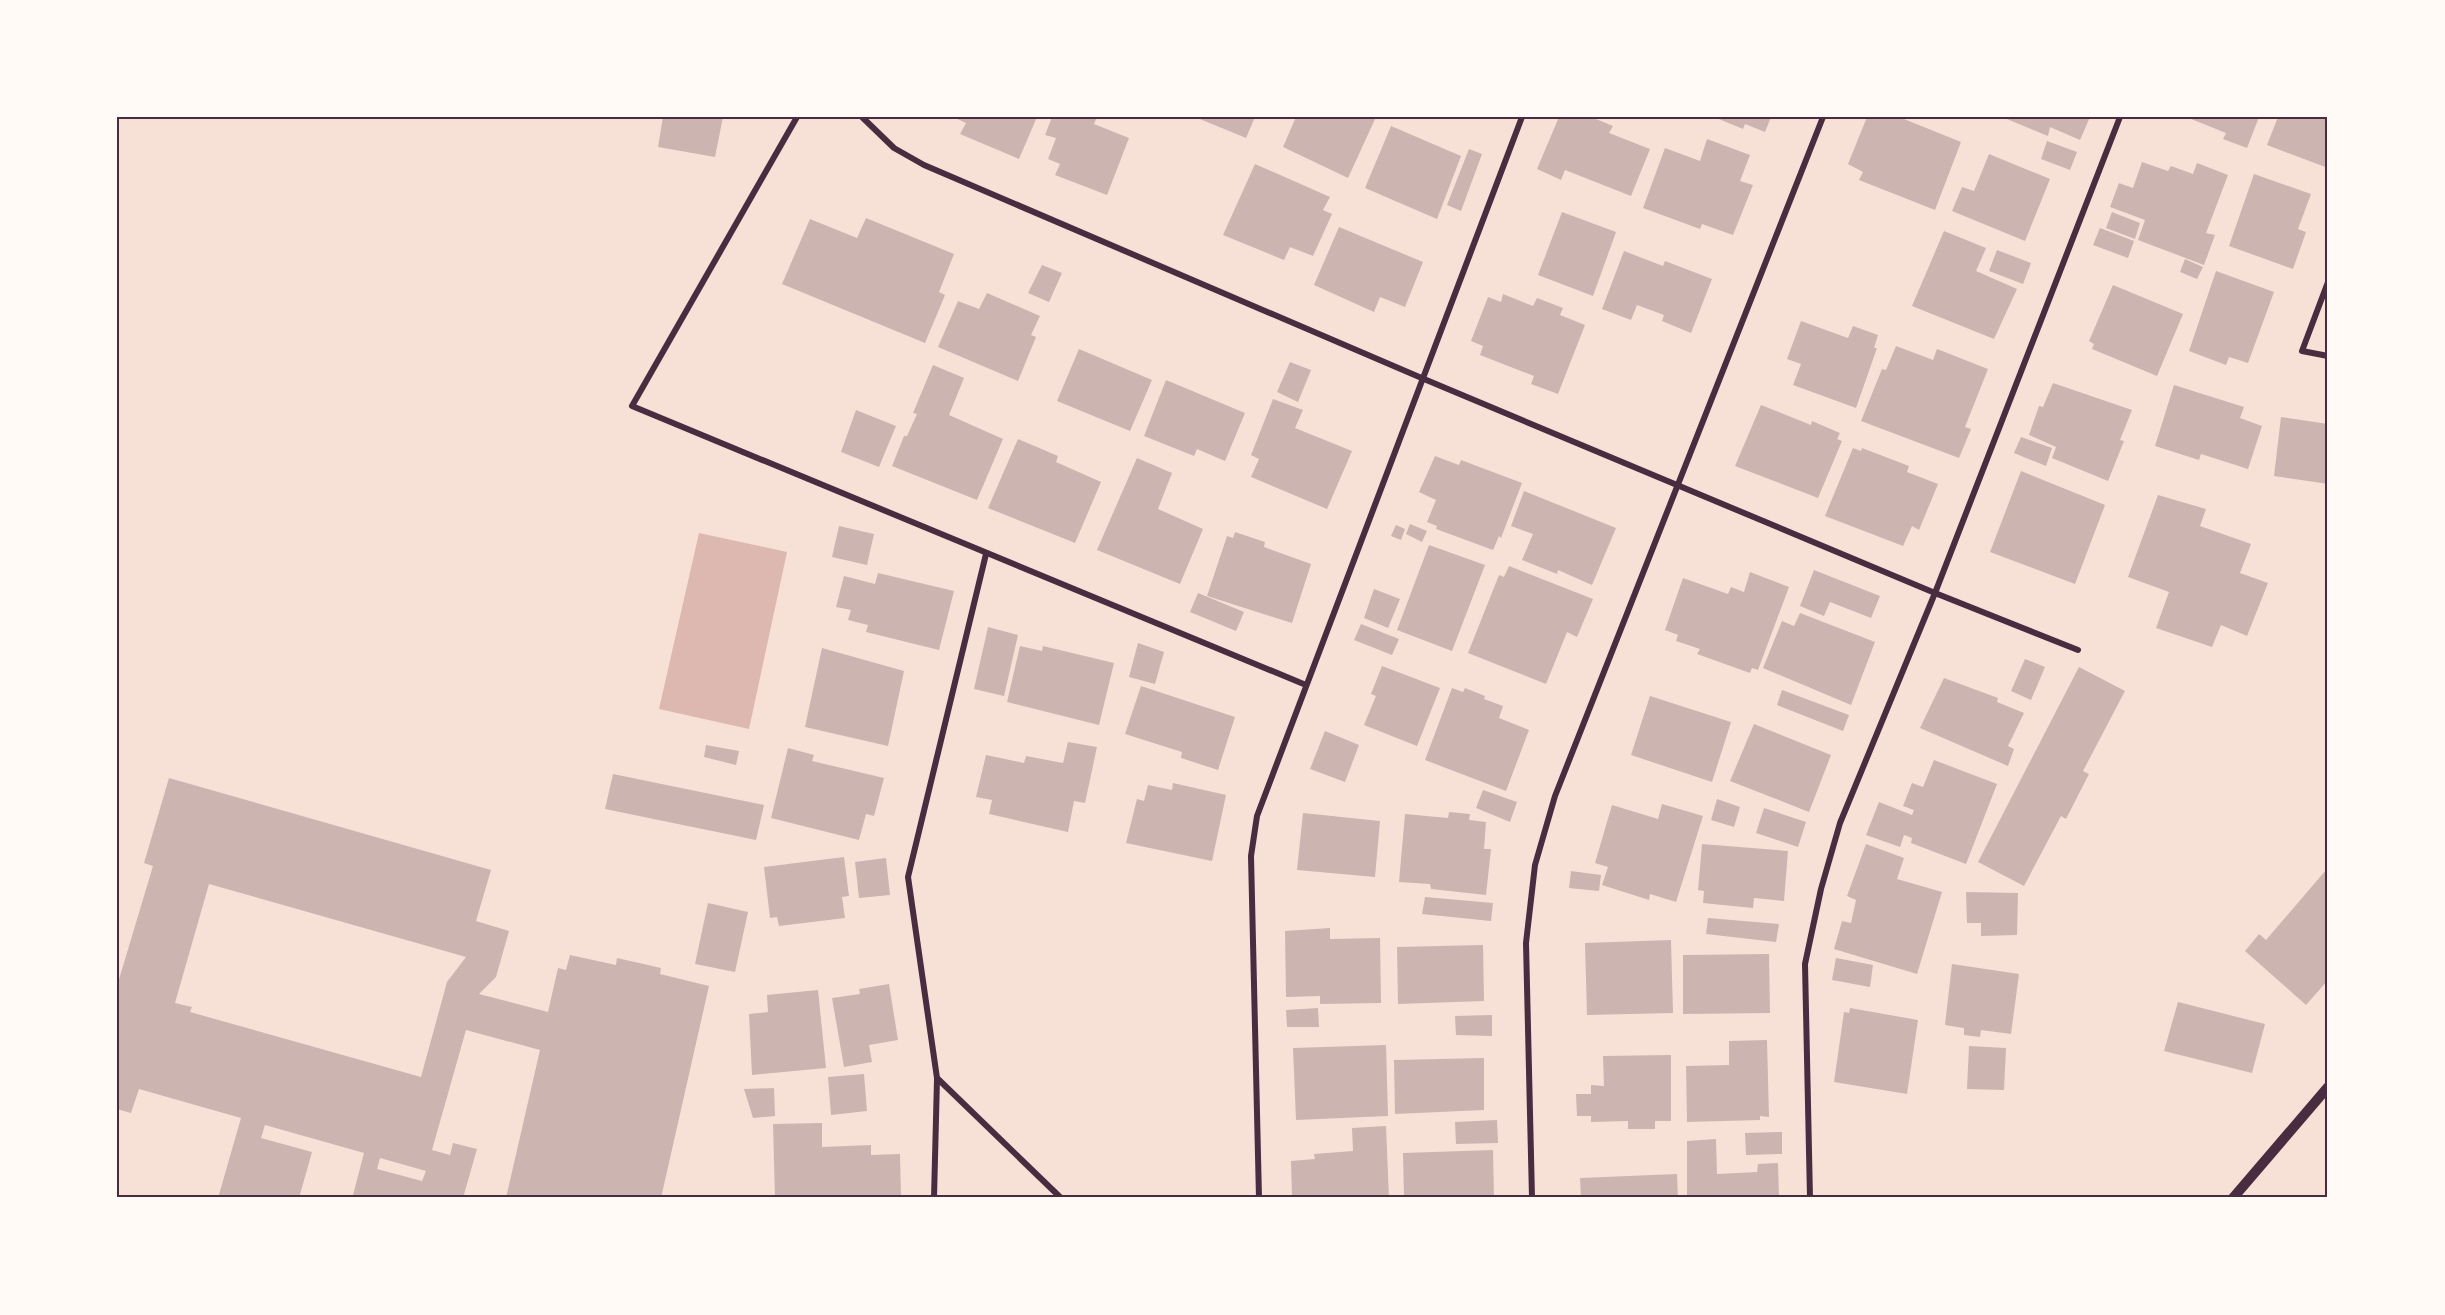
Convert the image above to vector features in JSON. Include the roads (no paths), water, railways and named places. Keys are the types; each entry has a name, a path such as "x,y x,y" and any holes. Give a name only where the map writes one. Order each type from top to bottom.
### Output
{"street":[{"path":"797,117 632,406 1306,685"},
{"path":"862,117 894,148 924,165 1424,379 1935,593 2078,650"},
{"path":"1260,1198 1253,834 1257,816 1424,379 1521,117"},
{"path":"1532,1198 1526,944 1535,865 1555,796 1680,485 1823,117"},
{"path":"1810,1198 1805,964 1821,889 1840,823 1935,593 2120,117"},
{"path":"2328,282 2302,351 2328,356"},
{"path":"934,1198 938,1078 908,877 986,554"},
{"path":"938,1078 1060,1198"},
{"path":"2233,1198 2328,1087"}]}
